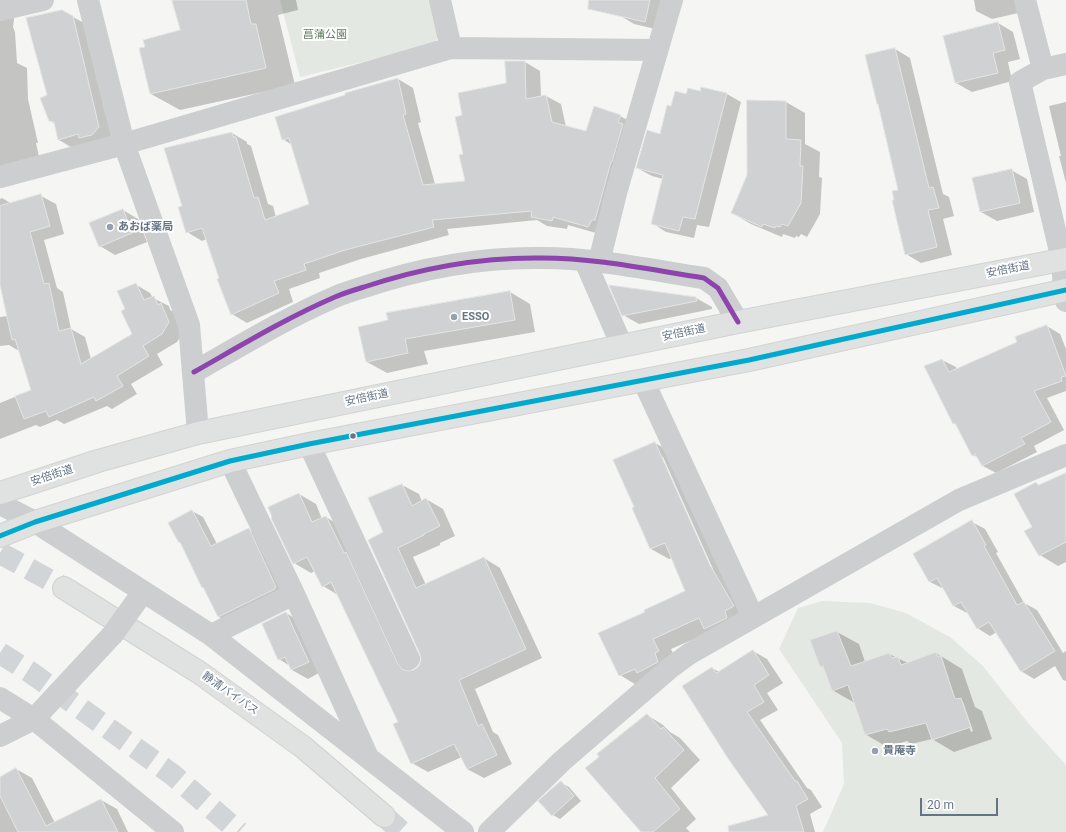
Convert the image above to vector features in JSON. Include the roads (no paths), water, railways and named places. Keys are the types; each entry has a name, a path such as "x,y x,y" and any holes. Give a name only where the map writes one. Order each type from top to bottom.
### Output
{"main road":[{"name":"安倍街道","path":"0,493 98,461 198,433 738,322 1064,259"},
{"path":"0,536 35,522 230,461 309,444 749,360 1065,294"},
{"name":"静清バイパス","path":"64,588 200,673 303,747 384,816"}],"street":[{"path":"0,10 43,0"},
{"path":"88,0 124,144 189,325 198,433"},
{"path":"440,0 451,48"},
{"path":"622,346 592,261 616,193 642,108 672,0"},
{"path":"1025,0 1043,69"},
{"path":"0,177 124,144 451,48 657,50"},
{"path":"1065,294 1064,259 1020,82 1043,69 1066,64"},
{"path":"194,372 275,326 336,296 384,280 430,268 500,258 544,258 592,261 704,278 718,288 738,322"},
{"path":"643,380 753,617"},
{"path":"309,444 409,659"},
{"path":"489,832 562,761 670,668 689,654 959,500 1066,455"},
{"path":"230,461 294,594 369,759"},
{"path":"0,504 35,522 211,635 463,832"},
{"path":"0,736 34,719 113,634 143,592"},
{"path":"211,635 294,594"},
{"path":"0,698 34,719 173,832"}],"tunnel":[{"path":"0,553 64,588"},
{"path":"0,653 30,672 173,775 239,832"},
{"path":"384,816 402,832"}],"place":[{"name":"あおば薬局","path":"110,227"},
{"name":"ESSO","path":"454,317"},
{"name":"貴庵寺","path":"875,751"}],"park label":[{"name":"菖蒲公園","path":"325,35"}]}
